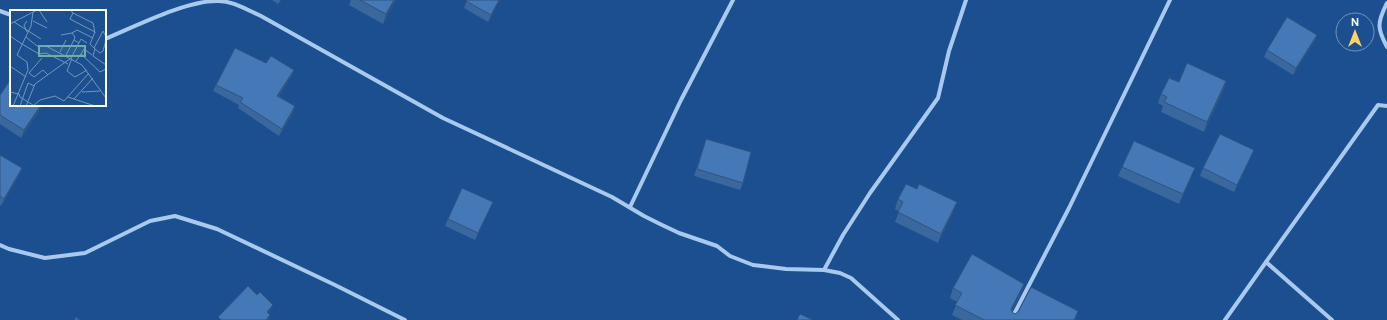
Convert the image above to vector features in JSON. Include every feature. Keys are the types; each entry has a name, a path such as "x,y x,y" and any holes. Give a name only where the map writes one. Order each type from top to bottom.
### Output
{"street":[{"path":"630,206 681,100 733,0"},
{"path":"824,270 843,235 870,193 938,98 949,51 966,0"},
{"path":"1011,320 1069,208 1170,0"},
{"path":"106,39 175,10 202,2 218,1 234,3 261,16 443,118 592,187 630,206 644,216 679,233 717,246 730,256 753,265 786,270 824,270 840,273 851,278 898,320"},
{"path":"1387,4 1380,17 1380,33 1387,47"},
{"path":"0,11 10,15"},
{"path":"1226,320 1378,105 1387,106"},
{"path":"0,245 9,249 45,258 85,253 150,221 175,216 217,229 335,284 405,320"},
{"path":"1266,262 1332,320"}],"building":[{"path":"360,0 394,0 386,14"},
{"path":"499,0 491,15 466,1"},
{"path":"1287,17 1317,35 1296,68 1267,50"},
{"path":"235,48 266,63 271,56 294,70 277,96 295,106 282,129 240,102 243,98 216,85"},
{"path":"1187,63 1226,81 1207,122 1164,102 1167,97 1161,94 1169,78 1179,82"},
{"path":"10,80 10,106 40,106 24,130 0,115 0,95"},
{"path":"1220,134 1254,150 1237,185 1203,168"},
{"path":"706,139 751,152 743,183 697,169"},
{"path":"1134,141 1195,168 1183,194 1122,167"},
{"path":"0,155 22,168 4,199 0,196"},
{"path":"906,184 917,189 919,184 957,202 941,234 898,212 903,202 898,199"},
{"path":"462,188 493,202 478,233 448,219"},
{"path":"972,254 1024,284 1011,309 1013,313 1015,314 1018,312 1031,287 1078,311 1074,320 984,320 955,305 962,293 953,288"},
{"path":"248,286 257,295 260,292 273,305 267,312 270,315 266,320 221,320 218,317"},
{"path":"800,314 813,320 797,320"}]}
